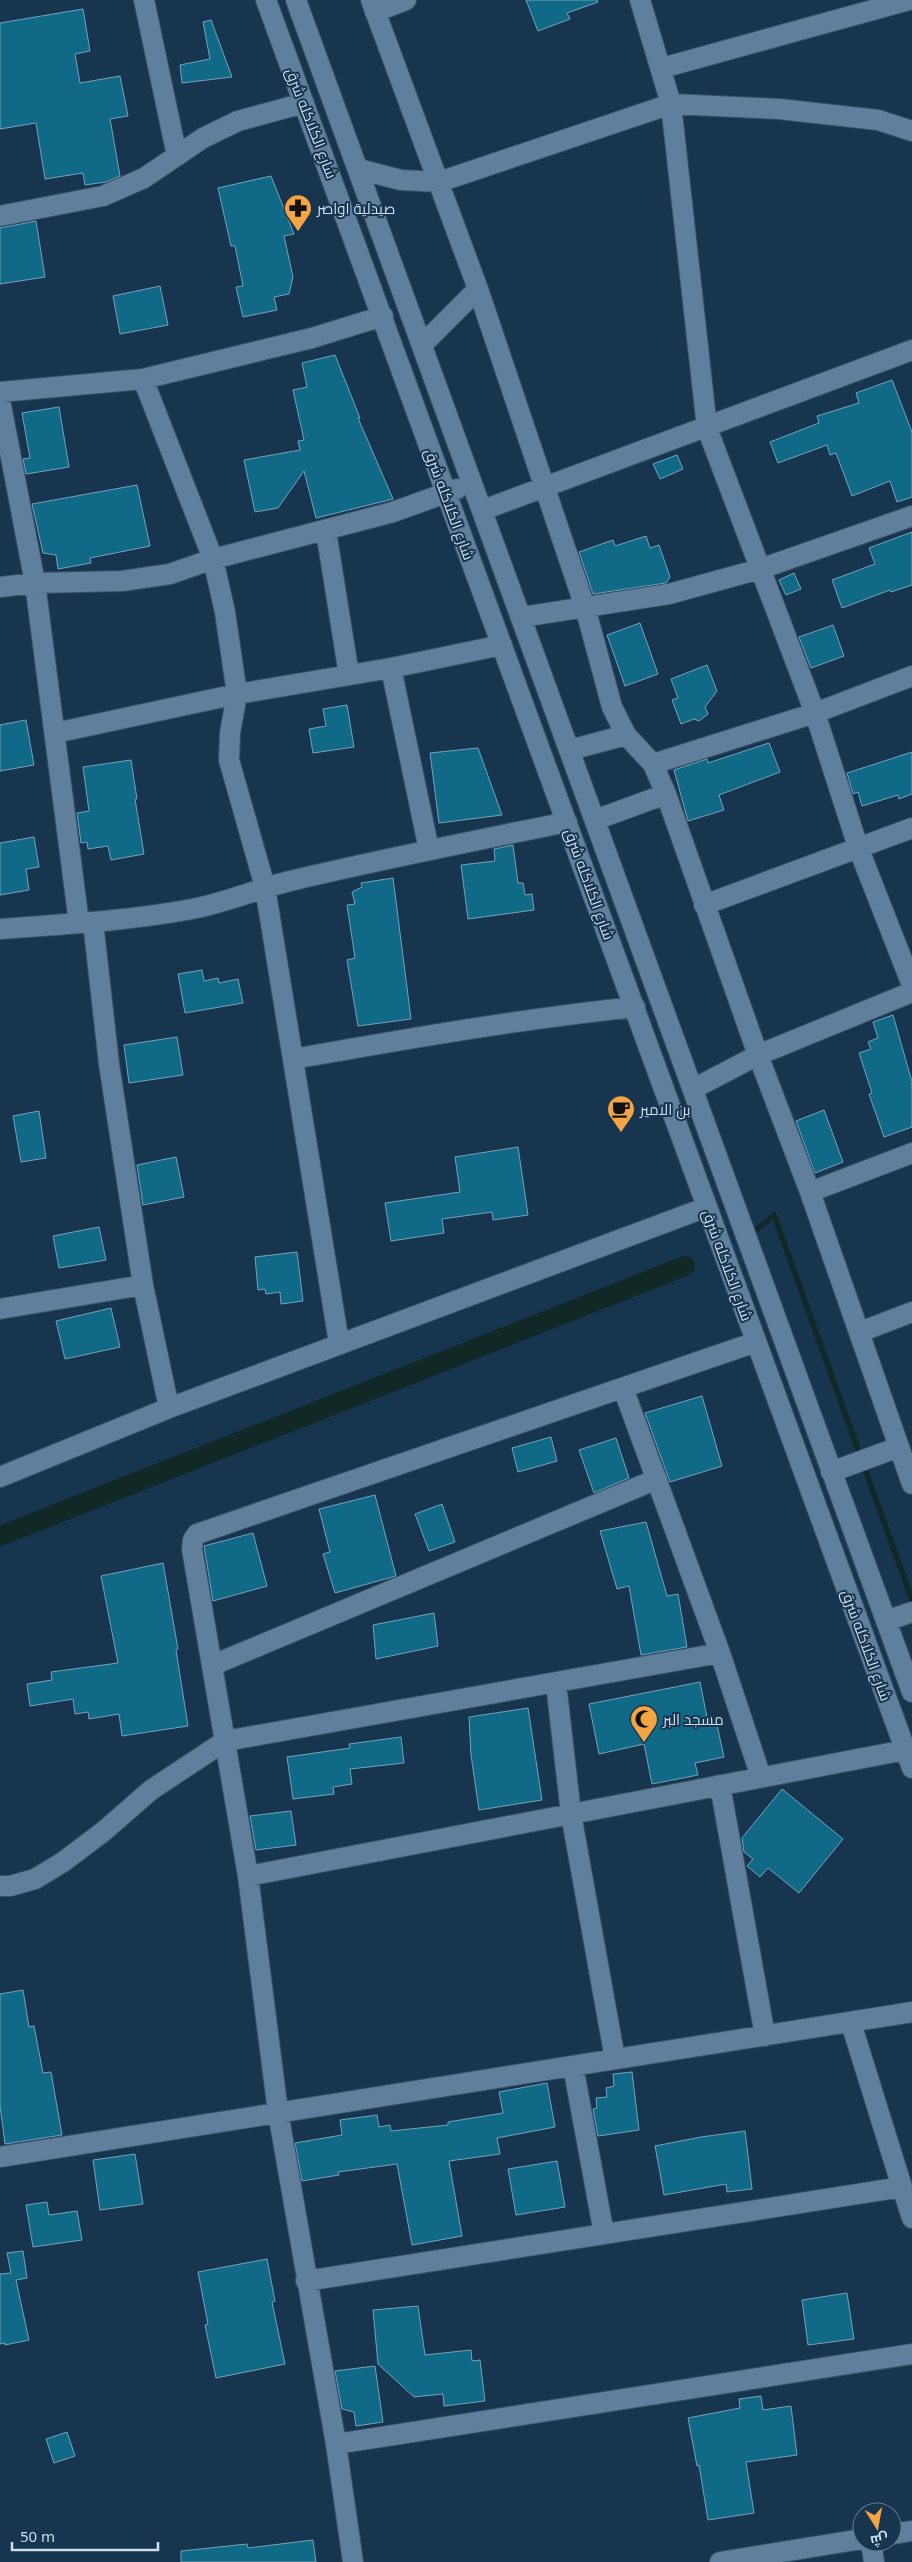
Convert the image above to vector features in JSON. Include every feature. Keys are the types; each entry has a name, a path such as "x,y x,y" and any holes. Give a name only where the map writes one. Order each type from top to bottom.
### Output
{"street":[{"path":"144,0 177,156"},
{"name":"شارع الكلاكله شرق","path":"266,0 909,1759"},
{"name":"شارع الكلاكله شرق","path":"296,0 423,344 912,1692"},
{"path":"406,0 373,6 478,288 585,607 612,707 626,736 653,764 666,794 704,905 810,1192 899,1447 910,1473"},
{"path":"640,0 672,104 707,428 815,713 858,847 912,985"},
{"path":"662,68 910,0 912,10"},
{"path":"0,216 103,196 144,178 203,138 238,122 304,103"},
{"path":"358,169 400,180 439,182 672,104 779,108 878,120 912,131"},
{"path":"423,344 478,288"},
{"path":"0,392 143,379 312,338 382,316"},
{"path":"483,510 912,350"},
{"path":"143,379 213,559 225,612 237,694 230,733 228,760 265,887 339,1343"},
{"path":"0,400 35,583 55,733 143,1285 168,1408"},
{"path":"0,587 35,583 122,580 170,574 213,559 393,512 473,483"},
{"path":"522,617 669,594 760,569 912,516"},
{"path":"326,531 349,675"},
{"path":"55,733 237,694 391,668 502,645"},
{"path":"391,668 429,850"},
{"path":"653,764 815,713 912,676"},
{"path":"570,750 626,736"},
{"path":"595,820 666,794"},
{"path":"0,929 86,922 193,909 248,894 265,887 429,850 567,822"},
{"path":"704,905 912,828"},
{"path":"693,1089 758,1055 912,992"},
{"path":"293,1059 467,1028 635,1007"},
{"path":"810,1192 912,1153"},
{"path":"0,1477 168,1408 707,1207"},
{"path":"0,1309 143,1285"},
{"path":"860,1332 912,1312"},
{"path":"353,2562 336,2444 306,2281 278,2112 248,1876 192,1549 193,1540 197,1534 756,1342"},
{"path":"624,1388 720,1653 762,1777"},
{"path":"831,1472 899,1447"},
{"path":"213,1666 657,1480"},
{"path":"886,1621 912,1612"},
{"path":"0,1886 10,1886 35,1879 63,1862 104,1831 151,1790 225,1741 720,1653"},
{"path":"556,1683 571,1814 615,2059"},
{"path":"248,1876 762,1777 909,1759"},
{"path":"720,1785 765,2036"},
{"path":"0,2157 912,2012"},
{"path":"851,2022 912,2218"},
{"path":"573,2066 604,2234"},
{"path":"306,2281 902,2186"},
{"path":"336,2444 912,2354"},
{"path":"720,2562 852,2541"}],"building":[{"path":"526,0 597,0 598,2 567,13 570,19 538,31"},
{"path":"83,9 90,51 75,54 80,83 120,76 128,116 110,119 120,176 106,182 85,185 83,173 45,179 36,123 0,129 0,23"},
{"path":"211,20 232,77 182,83 180,65 210,59 203,22"},
{"path":"271,176 294,234 284,236 293,277 289,294 274,297 277,310 243,317 236,287 243,286 235,246 231,246 218,188"},
{"path":"36,221 45,277 0,284 0,228"},
{"path":"160,286 168,325 120,334 113,296"},
{"path":"335,355 360,418 358,418 393,499 316,518 304,471 278,508 255,512 244,460 300,450 298,441 304,440 293,390 307,387 302,363"},
{"path":"892,380 912,432 912,497 897,502 890,481 852,496 836,453 830,455 827,445 778,463 770,442 819,423 817,416 859,403 856,393"},
{"path":"59,407 69,467 26,474 23,459 30,458 22,413"},
{"path":"677,455 683,469 660,479 653,464"},
{"path":"137,485 150,546 90,558 91,563 58,569 56,555 43,553 32,504"},
{"path":"912,532 912,585 891,592 890,590 842,608 832,580 875,564 869,548"},
{"path":"646,536 650,548 659,545 670,577 666,583 593,594 579,552 613,540 615,546"},
{"path":"794,573 801,589 786,595 779,580"},
{"path":"640,623 658,674 625,686 607,635"},
{"path":"833,625 844,656 811,668 799,637"},
{"path":"707,665 717,691 705,707 708,714 699,721 694,719 681,724 672,700 678,698 671,679"},
{"path":"347,705 354,747 313,753 309,729 326,726 323,709"},
{"path":"26,720 34,765 0,771 0,725"},
{"path":"769,743 780,772 719,795 724,810 688,821 674,770 707,759 708,763"},
{"path":"478,748 502,815 439,823 430,753"},
{"path":"912,752 912,794 899,799 898,795 862,806 858,792 853,794 847,773"},
{"path":"131,760 144,854 111,860 108,846 88,849 87,842 81,843 77,813 89,811 83,767"},
{"path":"34,837 39,867 26,869 29,890 0,895 0,843"},
{"path":"513,845 518,883 523,883 525,895 532,894 534,910 468,919 461,865 495,861 494,849"},
{"path":"393,878 411,1019 358,1026 347,960 355,958 347,905 355,904 352,892 362,887 361,883"},
{"path":"202,970 204,981 218,978 219,983 238,979 243,1003 185,1013 178,974"},
{"path":"893,1015 912,1082 912,1127 884,1137 869,1094 872,1093 859,1053 871,1049 868,1042 878,1038 873,1022"},
{"path":"177,1037 183,1075 129,1083 124,1045"},
{"path":"824,1110 843,1162 815,1173 796,1121"},
{"path":"39,1111 46,1158 21,1162 13,1116"},
{"path":"518,1147 528,1215 493,1220 492,1212 442,1219 444,1233 391,1241 385,1203 460,1192 455,1157"},
{"path":"176,1157 184,1197 143,1205 137,1165"},
{"path":"99,1227 106,1260 59,1268 53,1236"},
{"path":"297,1252 303,1301 281,1304 280,1292 266,1294 265,1289 258,1290 255,1257"},
{"path":"111,1308 120,1347 65,1359 56,1321"},
{"path":"702,1396 722,1466 670,1482 645,1413"},
{"path":"551,1437 557,1461 518,1472 512,1448"},
{"path":"616,1438 629,1478 594,1493 579,1450"},
{"path":"375,1495 396,1576 335,1593 323,1554 330,1552 319,1509"},
{"path":"442,1504 455,1542 429,1551 415,1514"},
{"path":"646,1522 667,1596 678,1594 687,1647 641,1655 629,1586 617,1589 600,1531"},
{"path":"253,1533 267,1586 213,1601 204,1546"},
{"path":"163,1563 178,1649 176,1650 188,1726 122,1736 119,1714 89,1719 88,1712 75,1714 73,1699 30,1706 27,1684 52,1680 51,1672 118,1663 101,1576"},
{"path":"434,1613 438,1646 376,1659 373,1625"},
{"path":"700,1682 709,1727 717,1725 724,1757 695,1763 698,1775 652,1784 644,1744 599,1754 589,1704"},
{"path":"528,1708 542,1800 479,1810 471,1755 469,1717"},
{"path":"401,1737 404,1763 350,1769 352,1784 333,1787 334,1794 293,1799 287,1757 350,1748 349,1744"},
{"path":"782,1789 843,1839 799,1893 768,1868 760,1877 747,1866 753,1859 744,1852 742,1838"},
{"path":"291,1811 296,1845 256,1850 250,1816"},
{"path":"23,1990 29,2027 34,2026 43,2073 51,2072 62,2135 5,2144 0,2106 0,1994"},
{"path":"632,2072 639,2130 598,2136 593,2109 597,2108 596,2098 607,2097 606,2088 614,2086 613,2074"},
{"path":"547,2083 555,2127 497,2138 500,2154 449,2161 462,2236 412,2245 397,2164 338,2172 339,2175 302,2181 295,2143 342,2135 340,2120 377,2115 379,2127 390,2125 391,2131 448,2125 448,2122 503,2113 499,2092"},
{"path":"745,2131 752,2189 727,2192 726,2184 664,2195 655,2146"},
{"path":"135,2154 143,2204 100,2210 93,2160"},
{"path":"557,2161 565,2207 516,2215 508,2169"},
{"path":"47,2202 49,2215 77,2211 82,2240 33,2247 26,2205"},
{"path":"23,2251 27,2278 16,2280 29,2340 5,2345 5,2343 0,2344 0,2274 11,2273 7,2253"},
{"path":"267,2259 275,2301 272,2302 285,2364 216,2378 205,2325 208,2324 198,2272"},
{"path":"847,2293 854,2339 808,2345 802,2300"},
{"path":"418,2306 425,2355 471,2350 472,2361 480,2360 485,2401 444,2406 443,2394 414,2397 378,2364 373,2310"},
{"path":"375,2366 383,2422 356,2426 354,2412 342,2409 335,2371"},
{"path":"761,2396 763,2410 791,2406 797,2455 746,2462 754,2513 708,2520 699,2465 697,2466 688,2418 740,2408 739,2399"},
{"path":"67,2432 75,2456 54,2463 46,2439"},
{"path":"313,2540 316,2562 181,2562 181,2551 247,2544 248,2548"}],"waterway":[{"path":"755,1231 774,1215 912,1600"},
{"path":"0,1536 685,1266"}],"place":[{"name":"صيدلية اواصر","path":"298,232"},
{"name":"بن الامير","path":"621,1133"},
{"name":"مسجد البر","path":"644,1743"}]}
